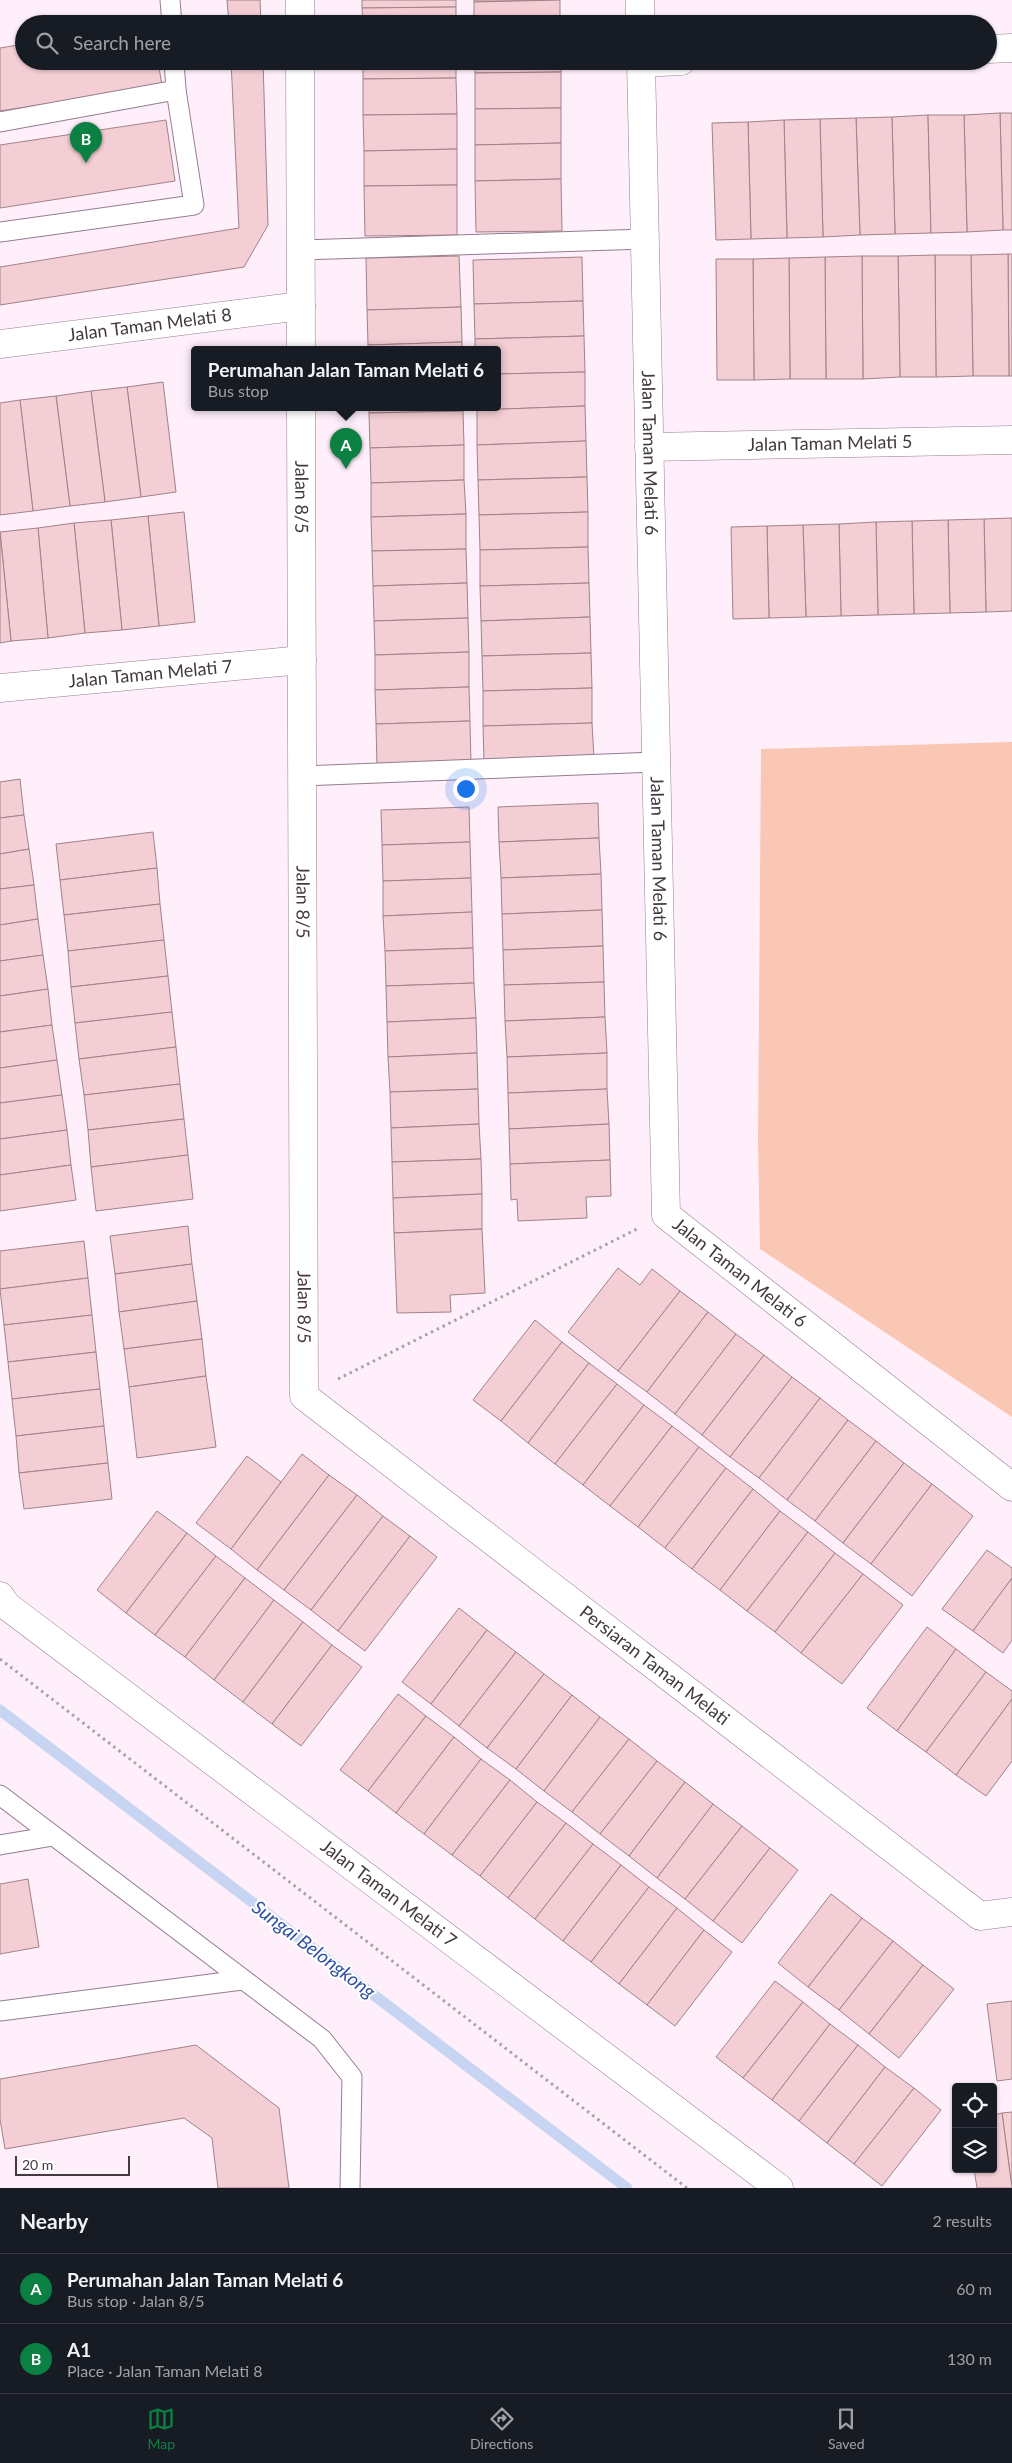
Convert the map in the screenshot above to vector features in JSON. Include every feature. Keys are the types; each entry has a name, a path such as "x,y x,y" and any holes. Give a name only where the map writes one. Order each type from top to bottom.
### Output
{"street":[{"path":"300,0 300,15"},
{"path":"640,0 640,15"},
{"path":"997,49 1012,48"},
{"path":"300,70 301,346"},
{"name":"Jalan Taman Melati 6","path":"641,70 666,1215 1012,1487"},
{"name":"Jalan Taman Melati 8","path":"0,344 301,306"},
{"name":"Jalan 8/5","path":"301,411 304,1396"},
{"name":"Jalan Taman Melati 5","path":"649,447 1012,440"},
{"name":"Jalan Taman Melati 7","path":"0,688 302,660"},
{"name":"Persiaran Taman Melati","path":"304,1396 980,1916 1012,1912"},
{"name":"Jalan Taman Melati 7","path":"0,1596 7,1606 779,2188"}],"lane":[{"path":"170,0 171,15"},
{"path":"0,232 194,205 175,70"},
{"path":"0,122 176,90"},
{"path":"301,250 645,239"},
{"path":"302,776 656,762"},
{"path":"0,1795 322,2039 352,2077 350,2188"},
{"path":"0,1845 53,1836"},
{"path":"0,2011 242,1980"}],"path":[{"path":"304,1396 666,1215"},
{"path":"0,1659 687,2188"}],"shaded area":[{"path":"1012,742 1012,1417 760,1249 758,1142 761,749"}],"building":[{"path":"227,0 260,0 261,15 228,15"},
{"path":"362,0 456,0 456,7 362,8"},
{"path":"474,0 560,0 474,2"},
{"path":"560,0 560,15 474,15 474,2"},
{"path":"456,7 456,15 362,15 362,8"},
{"path":"15,46 15,70 159,70 162,86 0,111 0,48"},
{"path":"231,70 263,70 268,225 244,267 0,305 0,267 239,228"},
{"path":"363,70 456,70 456,78 363,79"},
{"path":"475,70 561,70 561,72 475,73"},
{"path":"561,72 561,108 475,109 475,73"},
{"path":"456,78 457,114 363,115 363,79"},
{"path":"561,108 561,143 475,145 475,109"},
{"path":"1000,113 1012,113 1012,230 1003,230"},
{"path":"1000,113 1003,230 967,232 964,115"},
{"path":"457,114 457,149 364,151 363,115"},
{"path":"928,115 931,233 895,234 892,117"},
{"path":"928,115 964,115 967,232 931,233"},
{"path":"892,117 895,234 860,235 856,118"},
{"path":"856,118 860,235 823,237 820,119"},
{"path":"820,119 823,237 787,238 784,120"},
{"path":"166,120 175,181 0,208 0,145"},
{"path":"784,120 787,238 751,239 748,122"},
{"path":"748,122 751,239 716,240 712,123"},
{"path":"561,143 561,179 475,181 475,145"},
{"path":"457,149 457,185 364,186 364,151"},
{"path":"561,179 562,231 476,232 475,181"},
{"path":"457,185 457,235 365,236 364,186"},
{"path":"1008,254 1012,254 1012,376 1009,376"},
{"path":"1008,254 1009,376 973,376 971,255"},
{"path":"935,255 971,255 973,376 936,377"},
{"path":"935,255 936,377 900,377 898,256"},
{"path":"459,256 461,307 367,310 366,258"},
{"path":"862,256 898,256 900,377 863,379"},
{"path":"862,256 863,379 826,379 825,257"},
{"path":"582,257 583,301 474,304 473,260"},
{"path":"825,257 826,379 790,379 789,258"},
{"path":"789,258 790,379 754,380 753,259"},
{"path":"716,259 753,259 754,380 717,380"},
{"path":"583,301 584,336 475,339 474,304"},
{"path":"461,307 462,342 368,345 367,310"},
{"path":"584,336 585,372 501,374 501,346 475,346 475,339"},
{"path":"462,342 462,346 368,345"},
{"path":"585,372 585,406 501,409 501,374"},
{"path":"163,382 176,492 141,497 127,387"},
{"path":"127,387 141,497 105,502 91,391"},
{"path":"91,391 105,502 70,506 56,396"},
{"path":"56,396 70,506 33,511 20,400"},
{"path":"20,400 33,511 0,515 0,403"},
{"path":"585,406 586,441 477,445 477,411 501,411 501,409"},
{"path":"369,411 463,411 369,413"},
{"path":"463,411 464,445 370,448 369,413"},
{"path":"586,441 587,477 478,480 477,445"},
{"path":"464,445 464,480 371,483 370,448"},
{"path":"587,477 588,512 479,515 478,480"},
{"path":"464,480 466,514 371,517 371,483"},
{"path":"184,512 195,622 159,626 148,516"},
{"path":"588,512 588,547 480,550 479,515"},
{"path":"466,514 466,549 372,551 371,517"},
{"path":"148,516 159,626 122,630 111,520"},
{"path":"1012,518 1012,611 986,612 984,519"},
{"path":"984,519 986,612 950,613 948,520"},
{"path":"111,520 122,630 85,633 74,523"},
{"path":"948,520 950,613 914,614 912,521"},
{"path":"912,521 914,614 878,615 876,522"},
{"path":"876,522 878,615 841,616 839,524"},
{"path":"74,523 85,633 48,638 38,528"},
{"path":"839,524 841,616 806,617 803,525"},
{"path":"803,525 806,617 769,618 767,526"},
{"path":"767,526 769,618 733,619 731,527"},
{"path":"38,528 48,638 11,641 0,532"},
{"path":"0,532 11,641 0,643"},
{"path":"588,547 589,583 480,586 480,550"},
{"path":"466,549 467,583 373,586 372,551"},
{"path":"467,583 468,618 374,621 373,586"},
{"path":"589,583 590,617 481,621 480,586"},
{"path":"590,617 591,653 482,656 481,621"},
{"path":"468,618 469,652 375,655 374,621"},
{"path":"469,652 469,687 375,690 375,655"},
{"path":"591,653 592,688 483,691 482,656"},
{"path":"469,687 470,721 376,724 375,690"},
{"path":"592,688 592,723 483,726 483,691"},
{"path":"470,721 471,764 377,767 376,724"},
{"path":"592,723 594,758 484,761 483,726"},
{"path":"20,779 24,815 0,818 0,782"},
{"path":"598,803 599,838 499,842 498,807"},
{"path":"469,807 470,842 382,845 381,810"},
{"path":"24,815 29,849 0,854 0,818"},
{"path":"153,832 157,868 60,880 56,844"},
{"path":"599,838 601,874 501,878 499,842"},
{"path":"470,842 471,878 383,881 382,845"},
{"path":"29,849 34,885 0,889 0,854"},
{"path":"157,868 160,904 64,915 60,880"},
{"path":"601,874 602,910 502,914 501,878"},
{"path":"471,878 472,912 383,916 383,881"},
{"path":"34,885 38,919 0,925 0,889"},
{"path":"160,904 164,940 68,951 64,915"},
{"path":"602,910 603,946 503,950 502,914"},
{"path":"472,912 473,948 385,951 383,916"},
{"path":"38,919 43,955 0,961 0,925"},
{"path":"164,940 168,976 71,987 68,951"},
{"path":"603,946 604,982 504,985 503,950"},
{"path":"473,948 474,983 386,986 385,951"},
{"path":"43,955 48,989 0,996 0,961"},
{"path":"168,976 172,1012 75,1023 71,987"},
{"path":"604,982 605,1017 505,1021 504,985"},
{"path":"474,983 476,1018 387,1022 386,986"},
{"path":"48,989 52,1025 0,1032 0,996"},
{"path":"172,1012 176,1047 79,1059 75,1023"},
{"path":"605,1017 607,1053 507,1057 505,1021"},
{"path":"476,1018 477,1053 388,1057 387,1022"},
{"path":"52,1025 57,1060 0,1068 0,1032"},
{"path":"176,1047 180,1084 84,1095 79,1059"},
{"path":"477,1053 478,1089 390,1092 388,1057"},
{"path":"607,1053 607,1089 508,1093 507,1057"},
{"path":"57,1060 62,1095 0,1103 0,1068"},
{"path":"180,1084 184,1119 88,1130 84,1095"},
{"path":"478,1089 479,1124 391,1128 390,1092"},
{"path":"607,1089 609,1124 509,1129 508,1093"},
{"path":"62,1095 67,1130 0,1139 0,1103"},
{"path":"184,1119 188,1155 91,1167 88,1130"},
{"path":"479,1124 481,1159 392,1162 391,1128"},
{"path":"609,1124 610,1160 510,1164 509,1129"},
{"path":"67,1130 71,1165 0,1175 0,1139"},
{"path":"188,1155 193,1199 96,1211 91,1167"},
{"path":"481,1159 482,1194 393,1198 392,1162"},
{"path":"610,1160 611,1196 586,1197 587,1218 518,1221 517,1199 511,1200 510,1164"},
{"path":"71,1165 76,1200 0,1211 0,1175"},
{"path":"482,1194 482,1229 394,1233 393,1198"},
{"path":"188,1226 192,1264 115,1274 110,1236"},
{"path":"482,1229 485,1293 450,1295 451,1312 397,1313 394,1233"},
{"path":"84,1241 88,1278 0,1289 0,1251"},
{"path":"192,1264 197,1301 119,1312 115,1274"},
{"path":"618,1268 640,1285 652,1269 680,1291 618,1371 568,1332"},
{"path":"88,1278 92,1315 4,1325 0,1289"},
{"path":"680,1291 708,1312 647,1392 618,1371"},
{"path":"197,1301 202,1339 124,1349 119,1312"},
{"path":"708,1312 736,1334 675,1414 647,1392"},
{"path":"92,1315 96,1352 8,1362 4,1325"},
{"path":"535,1320 562,1342 501,1421 473,1400"},
{"path":"736,1334 764,1355 702,1435 675,1414"},
{"path":"202,1339 206,1376 129,1387 124,1349"},
{"path":"562,1342 589,1363 528,1443 501,1421"},
{"path":"96,1352 100,1389 12,1399 8,1362"},
{"path":"764,1355 792,1377 730,1457 702,1435"},
{"path":"589,1363 617,1384 555,1464 528,1443"},
{"path":"206,1376 216,1447 137,1458 129,1387"},
{"path":"792,1377 820,1398 759,1478 730,1457"},
{"path":"617,1384 644,1405 583,1485 555,1464"},
{"path":"100,1389 104,1426 16,1436 12,1399"},
{"path":"820,1398 848,1420 787,1500 759,1478"},
{"path":"644,1405 672,1426 610,1506 583,1485"},
{"path":"848,1420 876,1441 815,1521 787,1500"},
{"path":"104,1426 108,1463 19,1473 16,1436"},
{"path":"672,1426 699,1447 638,1527 610,1506"},
{"path":"876,1441 904,1463 843,1543 815,1521"},
{"path":"699,1447 726,1468 665,1548 638,1527"},
{"path":"302,1454 329,1475 257,1570 231,1549"},
{"path":"247,1456 281,1482 231,1549 196,1523"},
{"path":"108,1463 112,1499 24,1509 19,1473"},
{"path":"904,1463 932,1484 871,1564 843,1543"},
{"path":"726,1468 753,1489 692,1569 665,1548"},
{"path":"329,1475 357,1495 284,1590 257,1570"},
{"path":"932,1484 973,1516 912,1596 871,1564"},
{"path":"753,1489 780,1511 720,1590 692,1569"},
{"path":"357,1495 383,1516 311,1610 284,1590"},
{"path":"157,1511 187,1533 126,1613 97,1590"},
{"path":"780,1511 808,1532 747,1611 720,1590"},
{"path":"383,1516 410,1536 338,1631 311,1610"},
{"path":"808,1532 835,1553 775,1632 747,1611"},
{"path":"187,1533 216,1556 155,1635 126,1613"},
{"path":"410,1536 437,1557 365,1651 338,1631"},
{"path":"987,1550 1012,1568 1012,1578 973,1631 942,1609"},
{"path":"835,1553 863,1574 801,1653 775,1632"},
{"path":"216,1556 245,1578 185,1657 155,1635"},
{"path":"863,1574 903,1605 842,1684 801,1653"},
{"path":"245,1578 274,1600 214,1680 185,1657"},
{"path":"1012,1578 1012,1640 1003,1653 973,1631"},
{"path":"274,1600 303,1622 243,1702 214,1680"},
{"path":"459,1608 487,1630 431,1704 402,1682"},
{"path":"303,1622 332,1645 272,1724 243,1702"},
{"path":"927,1627 956,1649 897,1731 867,1708"},
{"path":"487,1630 516,1652 459,1726 431,1704"},
{"path":"332,1645 362,1667 301,1746 272,1724"},
{"path":"956,1649 986,1672 926,1752 897,1731"},
{"path":"516,1652 544,1674 487,1748 459,1726"},
{"path":"986,1672 1012,1691 1012,1699 956,1775 926,1752"},
{"path":"544,1674 572,1695 516,1769 487,1748"},
{"path":"398,1694 426,1716 368,1791 340,1770"},
{"path":"572,1695 600,1717 544,1791 516,1769"},
{"path":"1012,1699 1012,1761 986,1796 956,1775"},
{"path":"426,1716 454,1737 396,1813 368,1791"},
{"path":"600,1717 629,1739 572,1812 544,1791"},
{"path":"454,1737 481,1759 424,1834 396,1813"},
{"path":"629,1739 657,1761 600,1834 572,1812"},
{"path":"481,1759 510,1780 452,1855 424,1834"},
{"path":"657,1761 685,1782 629,1856 600,1834"},
{"path":"510,1780 537,1802 480,1876 452,1855"},
{"path":"685,1782 713,1804 657,1878 629,1856"},
{"path":"537,1802 566,1823 508,1898 480,1876"},
{"path":"713,1804 742,1826 685,1899 657,1878"},
{"path":"566,1823 593,1844 535,1919 508,1898"},
{"path":"742,1826 770,1848 713,1921 685,1899"},
{"path":"593,1844 621,1865 563,1941 535,1919"},
{"path":"770,1848 798,1870 742,1943 713,1921"},
{"path":"621,1865 649,1887 591,1962 563,1941"},
{"path":"28,1879 39,1947 0,1954 0,1884"},
{"path":"649,1887 677,1908 619,1984 591,1962"},
{"path":"831,1894 862,1918 808,1987 778,1963"},
{"path":"677,1908 704,1930 647,2005 619,1984"},
{"path":"862,1918 893,1941 839,2010 808,1987"},
{"path":"704,1930 732,1952 675,2026 647,2005"},
{"path":"893,1941 923,1965 869,2034 839,2010"},
{"path":"923,1965 954,1989 899,2058 869,2034"},
{"path":"775,1981 803,2002 743,2078 716,2057"},
{"path":"1012,2001 1012,2079 997,2081 987,2004"},
{"path":"803,2002 830,2024 772,2100 743,2078"},
{"path":"830,2024 858,2045 799,2121 772,2100"},
{"path":"196,2045 279,2108 289,2188 218,2188 212,2138 184,2118 5,2149 0,2119 0,2079"},
{"path":"858,2045 885,2067 827,2143 799,2121"},
{"path":"885,2067 914,2088 854,2164 827,2143"},
{"path":"914,2088 941,2110 882,2186 854,2164"},
{"path":"1012,2112 1012,2188 1002,2113"},
{"path":"1002,2113 1012,2188 977,2188 975,2173 997,2173 997,2114"}],"waterway":[{"name":"Sungai Belongkong","path":"0,1710 627,2188"}],"place":[{"name":"A1","path":"86,163"},
{"name":"Perumahan Jalan Taman Melati 6","path":"346,469"}]}
